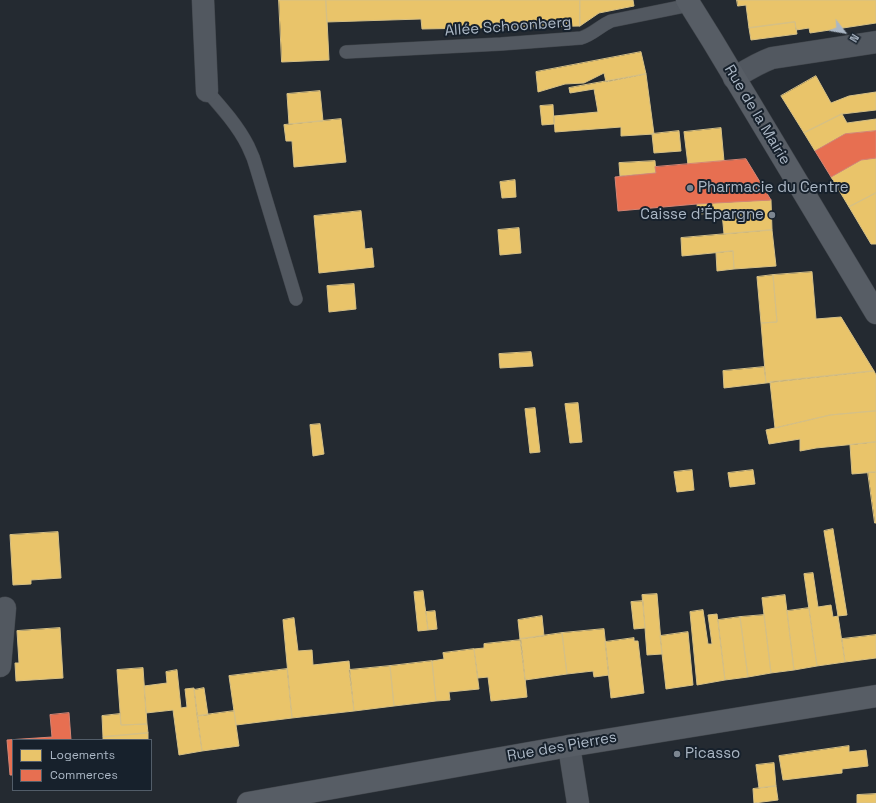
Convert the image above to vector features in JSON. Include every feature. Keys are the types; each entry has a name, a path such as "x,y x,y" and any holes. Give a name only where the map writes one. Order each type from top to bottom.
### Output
{"main road":[{"name":"Rue de la Mairie","path":"688,2 876,313"},
{"name":"Rue des Pierres","path":"248,803 569,746 876,696"}],"street":[{"path":"203,0 207,90"},
{"path":"734,78 760,62 772,58 876,42"},
{"path":"0,666 5,608"},
{"path":"569,746 578,803"}],"lane":[{"name":"Allée Schoonberg","path":"346,52 501,44 581,38 587,36 611,21 688,2"},
{"path":"207,90 232,121 242,136 252,156 296,299"}],"building: Logements":[{"path":"279,0 326,0 329,60 282,62"},
{"path":"326,0 580,0 580,26 422,29 421,19 327,22"},
{"path":"580,0 633,0 634,6 599,13 580,26"},
{"path":"737,0 876,0 876,23 810,33 809,28 796,30 795,22 749,28 746,5 738,6"},
{"path":"795,22 797,34 751,40 749,28"},
{"path":"641,52 646,74 606,82 604,73 584,83 565,84 538,92 536,72"},
{"path":"646,74 654,134 621,136 621,127 555,132 554,116 598,112 594,89 570,93 569,88"},
{"path":"816,76 831,103 849,96 876,92 876,110 842,114 804,133 781,96"},
{"path":"320,91 323,121 289,124 287,94"},
{"path":"553,105 554,124 542,125 540,106"},
{"path":"842,114 847,123 876,119 876,131 845,134 815,151 804,133"},
{"path":"341,119 346,162 294,167 292,141 286,141 284,125"},
{"path":"721,128 724,161 688,165 684,132"},
{"path":"679,131 681,151 654,153 652,134"},
{"path":"876,158 876,193 849,207 831,177 861,160"},
{"path":"655,161 656,173 620,176 619,163"},
{"path":"515,180 516,197 502,198 500,182"},
{"path":"876,193 876,244 871,244 849,207"},
{"path":"771,200 772,230 724,234 722,213 698,214 697,204"},
{"path":"361,211 365,249 372,248 374,267 319,273 314,216"},
{"path":"519,228 521,253 500,255 498,230"},
{"path":"772,230 776,266 734,269 733,251 682,256 681,238"},
{"path":"733,251 734,269 717,271 716,253"},
{"path":"812,272 816,319 841,317 874,371 766,383 761,323 777,322 773,275"},
{"path":"773,275 777,322 761,323 757,277"},
{"path":"354,284 356,309 329,312 327,286"},
{"path":"531,352 533,366 500,368 499,354"},
{"path":"764,367 766,383 724,388 723,371"},
{"path":"874,371 876,375 876,411 830,415 775,428 770,382"},
{"path":"578,403 582,442 570,443 565,404"},
{"path":"535,408 540,452 530,453 525,409"},
{"path":"876,411 876,442 800,451 800,439 769,444 766,430 830,415"},
{"path":"320,424 324,454 313,456 310,425"},
{"path":"876,442 876,472 852,474 850,445"},
{"path":"692,470 694,490 677,492 674,472"},
{"path":"753,470 755,484 730,487 728,473"},
{"path":"868,472 876,472 876,523 875,523"},
{"path":"833,529 847,615 838,616 824,531"},
{"path":"58,532 61,578 31,580 31,584 13,585 10,535"},
{"path":"813,573 818,607 831,605 833,617 838,616 845,662 817,666 804,574"},
{"path":"423,591 428,630 418,631 414,592"},
{"path":"657,594 662,654 647,655 642,595"},
{"path":"785,595 794,670 771,673 762,598"},
{"path":"643,601 645,628 634,629 631,602"},
{"path":"809,608 817,666 794,670 787,611"},
{"path":"703,610 708,644 712,644 708,615 717,614 725,680 697,685 690,612"},
{"path":"435,611 437,629 428,630 426,612"},
{"path":"764,615 771,673 748,677 740,617"},
{"path":"542,616 544,636 520,639 518,620"},
{"path":"740,617 748,677 725,680 718,620"},
{"path":"294,618 298,651 312,650 313,665 349,661 354,711 292,718 283,620"},
{"path":"60,628 63,678 16,681 15,663 19,663 17,631"},
{"path":"604,629 609,675 594,677 593,671 567,674 562,633"},
{"path":"688,632 693,685 666,689 660,636"},
{"path":"562,633 567,674 525,680 520,639"},
{"path":"876,635 876,658 845,662 842,639"},
{"path":"634,638 634,641 638,641 644,693 611,698 605,642"},
{"path":"521,640 527,697 491,701 488,677 478,678 474,649 484,648 484,644"},
{"path":"474,649 479,689 449,692 450,700 436,701 432,661 444,659 443,653"},
{"path":"432,661 436,701 394,706 390,666"},
{"path":"390,666 394,706 354,711 349,670"},
{"path":"143,668 147,724 121,725 117,670"},
{"path":"287,669 292,718 236,725 229,676"},
{"path":"177,670 181,708 187,707 185,689 194,688 202,751 179,755 173,710 146,713 144,686 167,683 166,672"},
{"path":"204,688 208,715 197,716 194,690"},
{"path":"234,711 239,746 202,751 197,716"},
{"path":"120,714 121,725 147,724 148,733 103,737 102,716"},
{"path":"148,733 148,739 103,739 103,737"},
{"path":"849,746 849,752 866,750 868,766 842,769 842,773 783,780 779,756"},
{"path":"774,763 776,786 759,788 756,765"},
{"path":"776,786 778,800 754,803 753,789"},
{"path":"876,794 876,803 857,803 857,795"}],"building: Commerces":[{"path":"876,131 876,158 861,160 831,177 815,151 845,134"},
{"name":"Pharmacie du Centre","path":"746,159 771,200 697,204 618,211 615,177 656,173 655,167"},
{"path":"69,713 71,739 22,739 52,737 50,715"},
{"path":"7,740 12,740 12,775 10,775"}],"place":[{"name":"Pharmacie du Centre","path":"690,188"},
{"name":"Caisse d'Épargne","path":"772,215"},
{"name":"Picasso","path":"677,754"}]}
